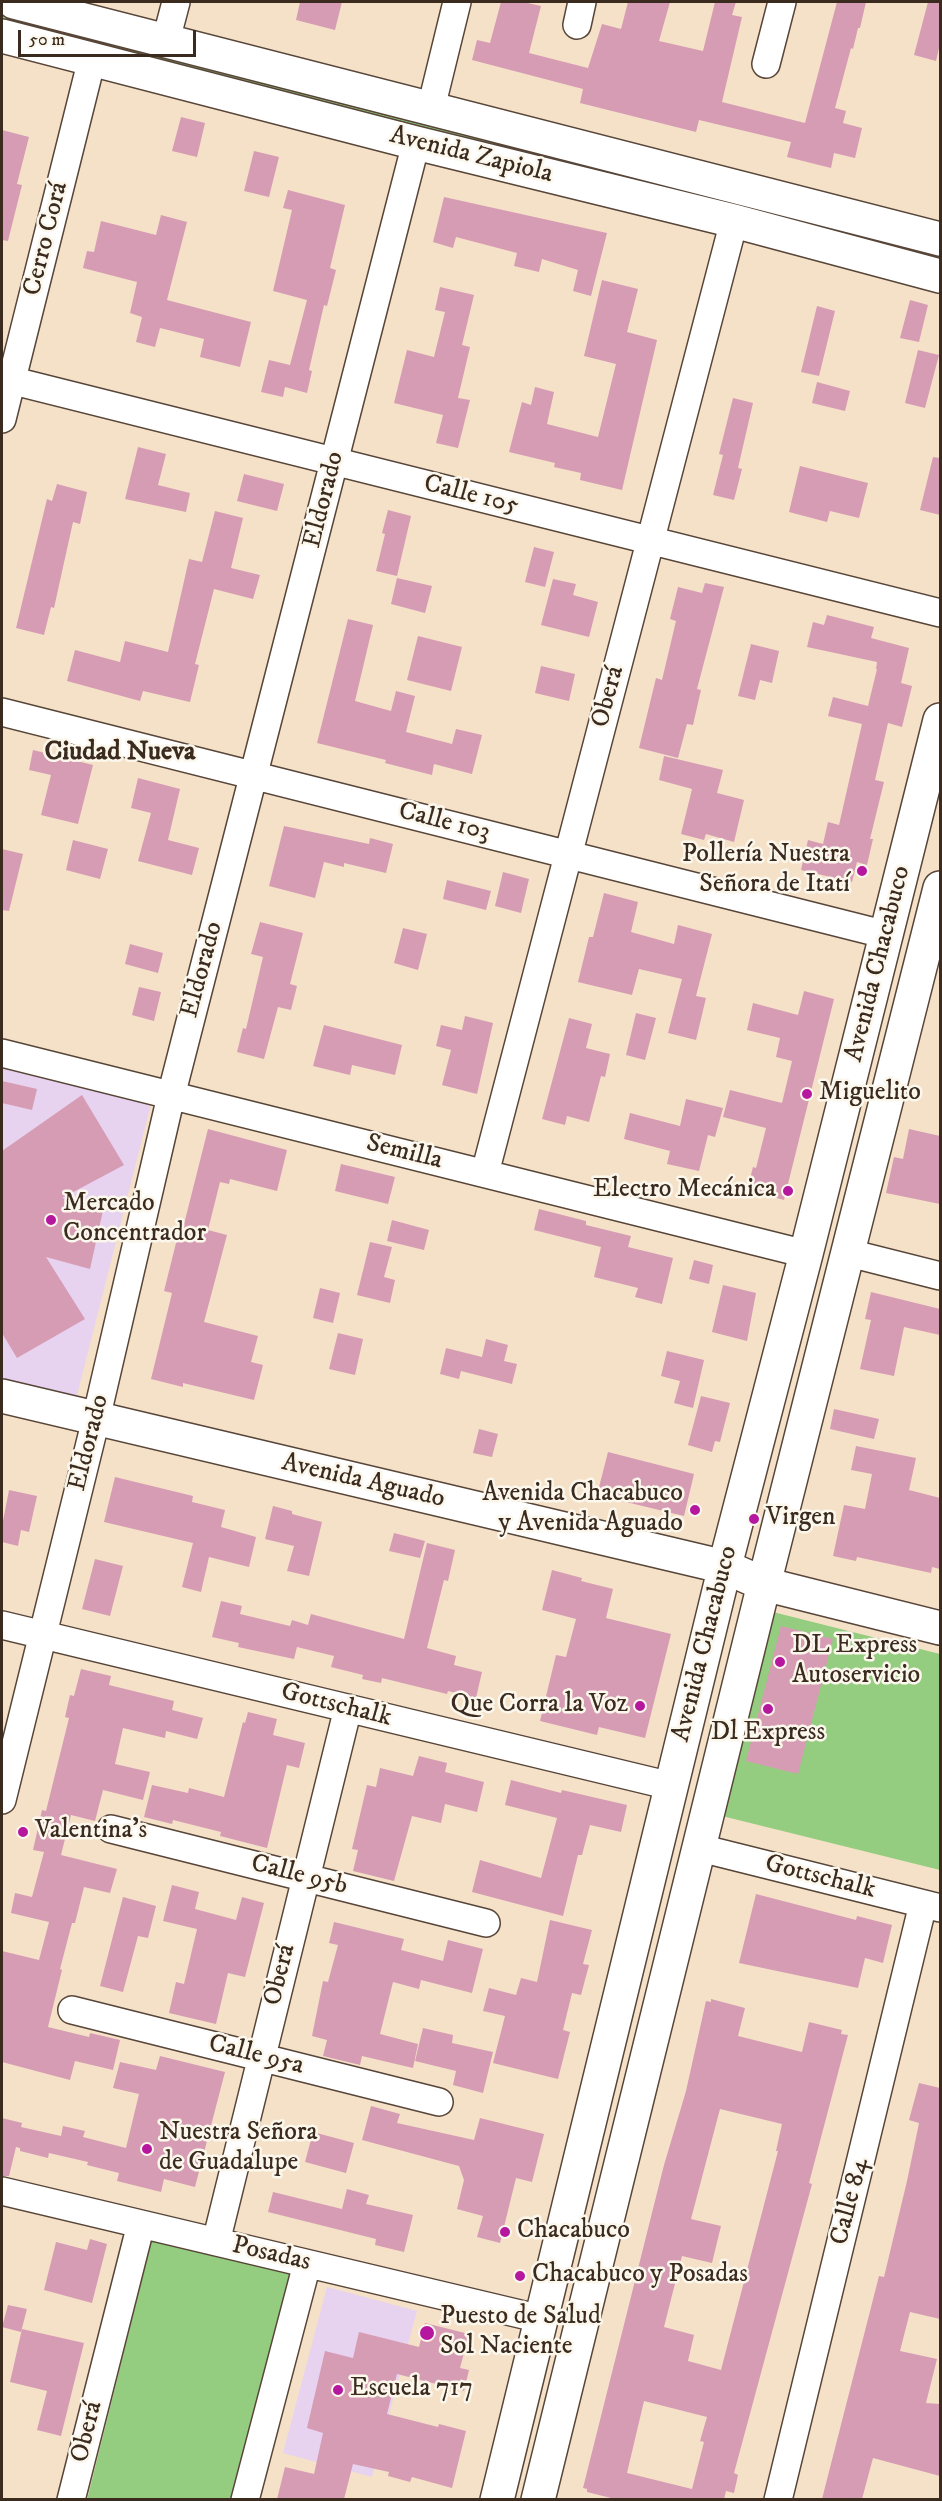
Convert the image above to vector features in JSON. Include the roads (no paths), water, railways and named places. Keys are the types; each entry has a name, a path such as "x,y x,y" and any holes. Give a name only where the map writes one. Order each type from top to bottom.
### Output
{"main road":[{"name":"Avenida Zapiola","path":"14,2 940,239"},
{"name":"Avenida Zapiola","path":"2,36 416,143 734,221 940,276"},
{"name":"Avenida Chacabuco","path":"496,2499 724,1567 806,1254 940,720"},
{"name":"Avenida Chacabuco","path":"538,2499 766,1575 849,1253 934,941 940,888"},
{"name":"Avenida Aguado","path":"2,1396 724,1567 940,1611"},
{"name":"Avenida Aguado","path":"766,1575 940,1628"}],"street":[{"path":"166,40 176,2"},
{"path":"431,108 457,2"},
{"path":"766,64 782,2"},
{"name":"Cerro Corá","path":"2,419 6,380 92,59"},
{"name":"Eldorado","path":"2,1800 96,1419 171,1096 416,143"},
{"name":"Oberá","path":"484,1173 734,221"},
{"name":"Calle 105","path":"6,380 940,613"},
{"name":"Calle 103","path":"2,712 887,934"},
{"name":"Semilla","path":"2,1053 806,1254"},
{"path":"849,1253 940,1276"},
{"name":"Gottschalk","path":"2,1625 671,1786"},
{"name":"Oberá","path":"216,2242 348,1708"},
{"name":"Calle 95b","path":"111,1829 486,1923"},
{"name":"Gottschalk","path":"700,1848 932,1906"},
{"name":"Calle 84","path":"778,2499 932,1906"},
{"name":"Calle 95a","path":"72,2010 439,2102"},
{"name":"Posadas","path":"2,2191 541,2319"},
{"name":"Oberá","path":"71,2499 141,2224"},
{"path":"245,2499 307,2264"}],"place":[{"name":"Pollería Nuestra Señora de Itatí","path":"862,871"},
{"name":"Miguelito","path":"807,1094"},
{"name":"Electro Mecánica","path":"788,1191"},
{"name":"Mercado Concentrador","path":"51,1220"},
{"name":"Avenida Chacabuco y Avenida Aguado","path":"695,1510"},
{"name":"Virgen","path":"754,1519"},
{"name":"DL Express Autoservicio","path":"780,1662"},
{"name":"Que Corra la Voz","path":"640,1706"},
{"name":"Dl Express","path":"768,1709"},
{"name":"Valentina's","path":"23,1832"},
{"name":"Nuestra Señora de Guadalupe","path":"147,2149"},
{"name":"Chacabuco","path":"505,2232"},
{"name":"Chacabuco y Posadas","path":"520,2276"},
{"name":"Puesto de Salud Sol Naciente","path":"427,2333"},
{"name":"Escuela 717","path":"338,2390"}],"district":[{"name":"Ciudad Nueva","path":"120,753"}]}
